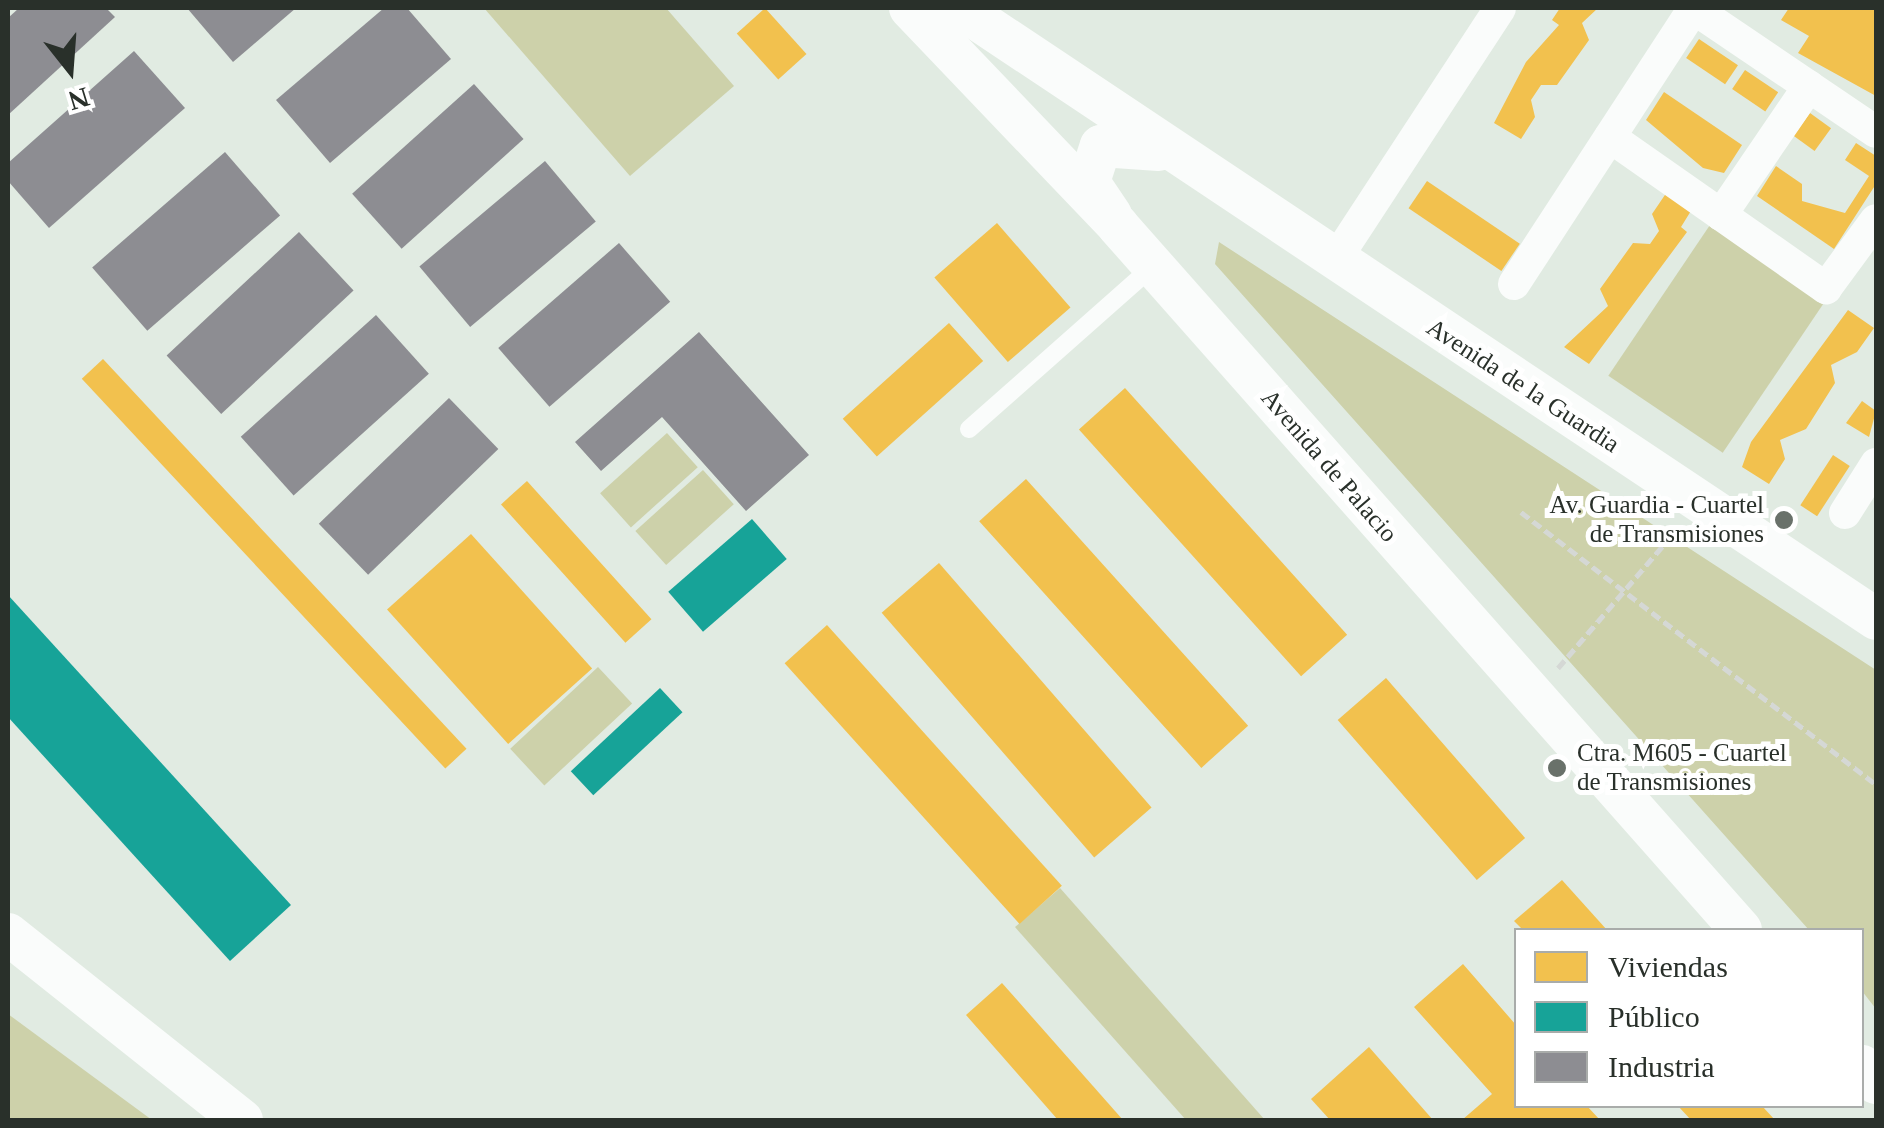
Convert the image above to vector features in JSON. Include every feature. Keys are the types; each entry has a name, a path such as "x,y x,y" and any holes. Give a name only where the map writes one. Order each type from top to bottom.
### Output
{"street":[{"name":"Avenida de Palacio","path":"910,8 1118,226 1740,928"},
{"name":"Avenida de la Guardia","path":"960,8 1170,153 1876,620"},
{"path":"1334,262 1500,8"},
{"path":"1514,284 1693,8 1734,18 1809,86 1876,132"},
{"path":"1721,215 1809,86"},
{"path":"1610,137 1826,288 1876,220"},
{"name":"Avenida de la Guardia","path":"1118,226 1090,182 1100,146 1122,141 1170,153"},
{"path":"1845,513 1876,464"},
{"path":"8,934 242,1120"}],"lane":[{"path":"969,430 1153,266"}],"path":[{"path":"1529,693 1572,656 1696,500"},
{"path":"1521,512 1876,784"}],"green space":[{"path":"484,8 666,8 734,86 630,176"},
{"path":"1714,219 1828,296 1723,453 1608,376"},
{"path":"1219,242 1876,670 1876,1009 1864,994 1864,928 1807,928 1215,264"},
{"path":"667,433 698,467 631,527 600,493"},
{"path":"703,470 734,504 666,565 635,531"},
{"path":"598,667 632,704 544,785 510,749"},
{"path":"1060,888 1265,1120 1186,1120 1015,927"},
{"path":"8,1014 152,1120 8,1120"}],"building: Viviendas":[{"path":"765,8 806,54 778,80 737,33"},
{"path":"1560,8 1598,8 1582,23 1589,40 1557,85 1541,85 1531,100 1535,117 1521,139 1494,123 1526,62 1559,25 1552,20"},
{"path":"1789,8 1876,8 1876,96 1798,53 1809,36 1781,20"},
{"path":"1699,39 1738,65 1725,84 1686,58"},
{"path":"1745,70 1778,92 1765,111 1732,89"},
{"path":"1664,92 1742,145 1724,173 1703,168 1646,120"},
{"path":"1810,113 1831,128 1815,151 1794,136"},
{"path":"1856,143 1876,156 1876,184 1834,249 1757,196 1776,166 1802,184 1802,201 1845,213 1869,176 1845,160"},
{"path":"1427,181 1520,244 1501,271 1409,208"},
{"path":"1669,189 1694,206 1681,227 1687,232 1589,364 1564,347 1608,306 1600,289 1633,243 1650,244 1659,231 1652,214"},
{"path":"997,223 1070,308 1008,362 934,277"},
{"path":"1848,310 1874,328 1857,352 1831,365 1835,383 1806,429 1780,440 1785,459 1769,484 1742,467 1751,442"},
{"path":"949,323 983,361 877,457 843,419"},
{"path":"103,359 467,749 445,769 82,379"},
{"path":"1125,388 1347,635 1301,676 1079,429"},
{"path":"1862,401 1876,411 1869,437 1846,423"},
{"path":"1833,455 1850,466 1817,516 1800,505"},
{"path":"1026,479 1248,726 1201,768 979,521"},
{"path":"527,481 651,619 625,643 501,504"},
{"path":"471,534 592,669 508,744 387,610"},
{"path":"939,563 1152,808 1094,857 882,613"},
{"path":"827,625 1062,886 1020,924 785,663"},
{"path":"1386,678 1525,838 1477,880 1338,720"},
{"path":"1562,880 1605,928 1521,928 1514,921"},
{"path":"1463,964 1514,1023 1514,1108 1589,1108 1600,1120 1462,1120 1492,1094 1414,1007"},
{"path":"1002,983 1123,1120 1058,1120 966,1015"},
{"path":"1369,1047 1433,1120 1330,1120 1311,1099"},
{"path":"1680,1108 1764,1108 1775,1120 1691,1120"}],"building: Público":[{"path":"752,519 787,559 703,632 668,592"},
{"path":"8,595 291,905 230,961 8,717"},
{"path":"660,688 683,712 593,795 571,771"}],"building: Industria":[{"path":"19,8 106,8 115,17 8,115 8,18"},
{"path":"187,8 296,8 233,62"},
{"path":"384,8 407,8 451,59 330,163 276,100"},
{"path":"134,51 185,108 49,228 8,181 8,163"},
{"path":"474,84 524,139 402,249 352,194"},
{"path":"225,152 280,215 147,331 92,267"},
{"path":"545,161 596,222 470,327 419,266"},
{"path":"299,232 354,291 221,414 167,355"},
{"path":"619,243 670,302 549,407 498,348"},
{"path":"376,315 429,374 294,495 241,437"},
{"path":"699,332 809,455 746,511 662,417 601,471 575,442"},
{"path":"449,398 498,449 368,575 319,524"}],"place":[{"name":"Av. Guardia - Cuartel de Transmisiones","path":"1784,520"},
{"name":"Ctra. M605 - Cuartel de Transmisiones","path":"1557,768"}]}
